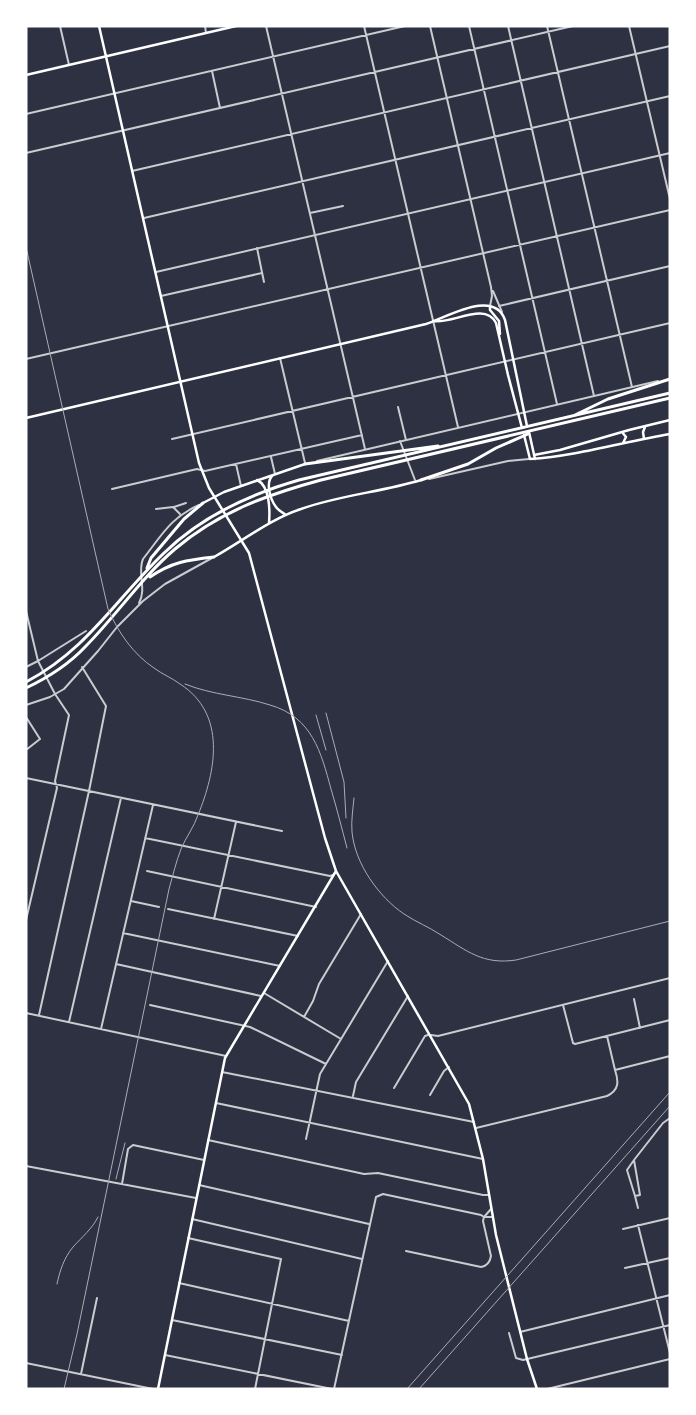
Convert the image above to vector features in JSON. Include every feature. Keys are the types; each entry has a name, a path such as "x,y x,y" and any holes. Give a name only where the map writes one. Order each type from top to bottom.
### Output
{"highway":[{"path":"571,417 608,399 670,379"},
{"path":"26,682 58,663 75,649 106,618 165,552 187,533 207,519 258,494 299,480 464,443 670,393"},
{"path":"26,688 58,670 84,648 143,581 174,550 199,531 235,509 258,499 321,480 670,398"},
{"path":"421,480 468,464 496,448 536,430"},
{"path":"305,464 464,443"},
{"path":"146,572 151,558 184,519 203,503"},
{"path":"143,581 165,567 181,561 214,557"}],"main road":[{"path":"99,26 201,470 214,498 242,540 250,557 325,838 336,871 469,1104 483,1159 491,1209 520,1332 536,1389"},
{"path":"26,75 235,26"},
{"path":"476,306 479,310 476,314"},
{"path":"26,418 341,344 433,321 476,306 490,306 502,313 505,320 512,360 535,457"},
{"path":"490,306 490,310 499,321 500,341"},
{"path":"433,321 440,322 476,314 486,314 493,318 496,323 504,362 530,459 646,425 670,420"},
{"path":"644,439 643,432 646,425"},
{"path":"622,432 626,435 623,443"},
{"path":"535,457 564,456 670,434"},
{"path":"203,503 241,486 305,464"},
{"path":"274,474 269,478 268,484 277,509 286,515"},
{"path":"257,480 263,486 270,507 270,523"},
{"path":"214,557 270,523 300,509 421,480"},
{"path":"158,1389 226,1056 336,871"}],"street":[{"path":"60,26 69,65"},
{"path":"205,26 206,33"},
{"path":"266,26 365,449"},
{"path":"364,26 458,427"},
{"path":"26,114 405,26"},
{"path":"430,26 491,287 490,306"},
{"path":"469,26 557,404"},
{"path":"508,26 594,396"},
{"path":"547,26 632,387"},
{"path":"26,153 573,26"},
{"path":"629,26 670,198"},
{"path":"132,171 670,46"},
{"path":"212,71 220,108"},
{"path":"143,219 670,96"},
{"path":"156,272 670,153"},
{"path":"310,213 343,206"},
{"path":"26,359 670,210"},
{"path":"257,248 264,282"},
{"path":"499,306 670,266"},
{"path":"161,296 262,273"},
{"path":"491,287 502,313"},
{"path":"172,439 670,323"},
{"path":"280,358 305,464 670,379"},
{"path":"398,407 406,440"},
{"path":"112,489 197,469 205,471 362,435"},
{"path":"400,441 416,482"},
{"path":"270,456 274,474"},
{"path":"421,480 508,461 530,459"},
{"path":"236,464 241,486"},
{"path":"156,509 174,507 186,503"},
{"path":"136,607 143,592 141,566 143,559 180,514 203,503"},
{"path":"174,507 180,514"},
{"path":"26,705 55,694 66,686 136,607 165,584 214,557"},
{"path":"143,592 146,595 150,595"},
{"path":"26,611 38,663 69,715 55,781 57,788 26,920"},
{"path":"26,667 38,663 86,631"},
{"path":"39,1015 89,791 106,705 82,667"},
{"path":"26,717 40,740 26,750"},
{"path":"26,778 282,831"},
{"path":"69,1022 121,798"},
{"path":"101,1029 153,805"},
{"path":"214,919 236,822"},
{"path":"145,838 330,876 336,871"},
{"path":"147,871 316,907"},
{"path":"131,902 160,907"},
{"path":"168,909 298,936"},
{"path":"304,1017 314,1002 319,984 361,914"},
{"path":"123,933 280,966"},
{"path":"306,1139 320,1074 388,961"},
{"path":"116,964 262,996"},
{"path":"394,1088 425,1036 438,1036 670,978"},
{"path":"264,993 341,1039"},
{"path":"352,1097 356,1082 408,996"},
{"path":"634,999 640,1028"},
{"path":"150,1005 244,1026 326,1064"},
{"path":"563,1005 574,1043 577,1044 670,1020"},
{"path":"26,1013 226,1056"},
{"path":"476,1128 613,1093 618,1082 607,1036"},
{"path":"615,1070 670,1056"},
{"path":"430,1095 444,1071 449,1067"},
{"path":"222,1072 474,1122"},
{"path":"216,1103 483,1159"},
{"path":"638,1208 627,1170 663,1123 669,1118"},
{"path":"208,1140 365,1174 378,1173 489,1195"},
{"path":"122,1184 128,1149 133,1145 204,1160"},
{"path":"634,1160 640,1195 635,1196"},
{"path":"26,1166 196,1198"},
{"path":"199,1185 369,1224"},
{"path":"165,1354 333,1389 342,1355 374,1200 378,1195 383,1194 478,1214 484,1217 493,1217"},
{"path":"406,1251 481,1267 485,1266 490,1262 491,1256 483,1221 491,1209"},
{"path":"623,1229 670,1218"},
{"path":"192,1219 362,1259"},
{"path":"638,1225 670,1353"},
{"path":"188,1238 281,1259 255,1389"},
{"path":"625,1268 670,1258"},
{"path":"179,1283 349,1321"},
{"path":"520,1332 670,1295"},
{"path":"81,1374 97,1298"},
{"path":"172,1320 342,1355"},
{"path":"509,1333 516,1358 527,1360 670,1325"},
{"path":"547,1389 670,1359"},
{"path":"26,1363 153,1389"}],"railway":[{"path":"26,247 108,609 121,634 139,656 195,696 205,711 211,727 213,744 213,762 204,798 181,849 169,889 64,1389"},
{"path":"185,684 206,691 270,705 296,718 305,727 323,762 347,848"},
{"path":"326,713 344,782 346,818"},
{"path":"316,715 326,750"},
{"path":"354,798 352,824 354,844 363,868 377,889 404,914 467,951 485,959 516,960 670,921"},
{"path":"407,1389 670,1092"},
{"path":"419,1389 670,1106"},
{"path":"116,1179 125,1143"},
{"path":"57,1284 67,1255 98,1217"}]}
